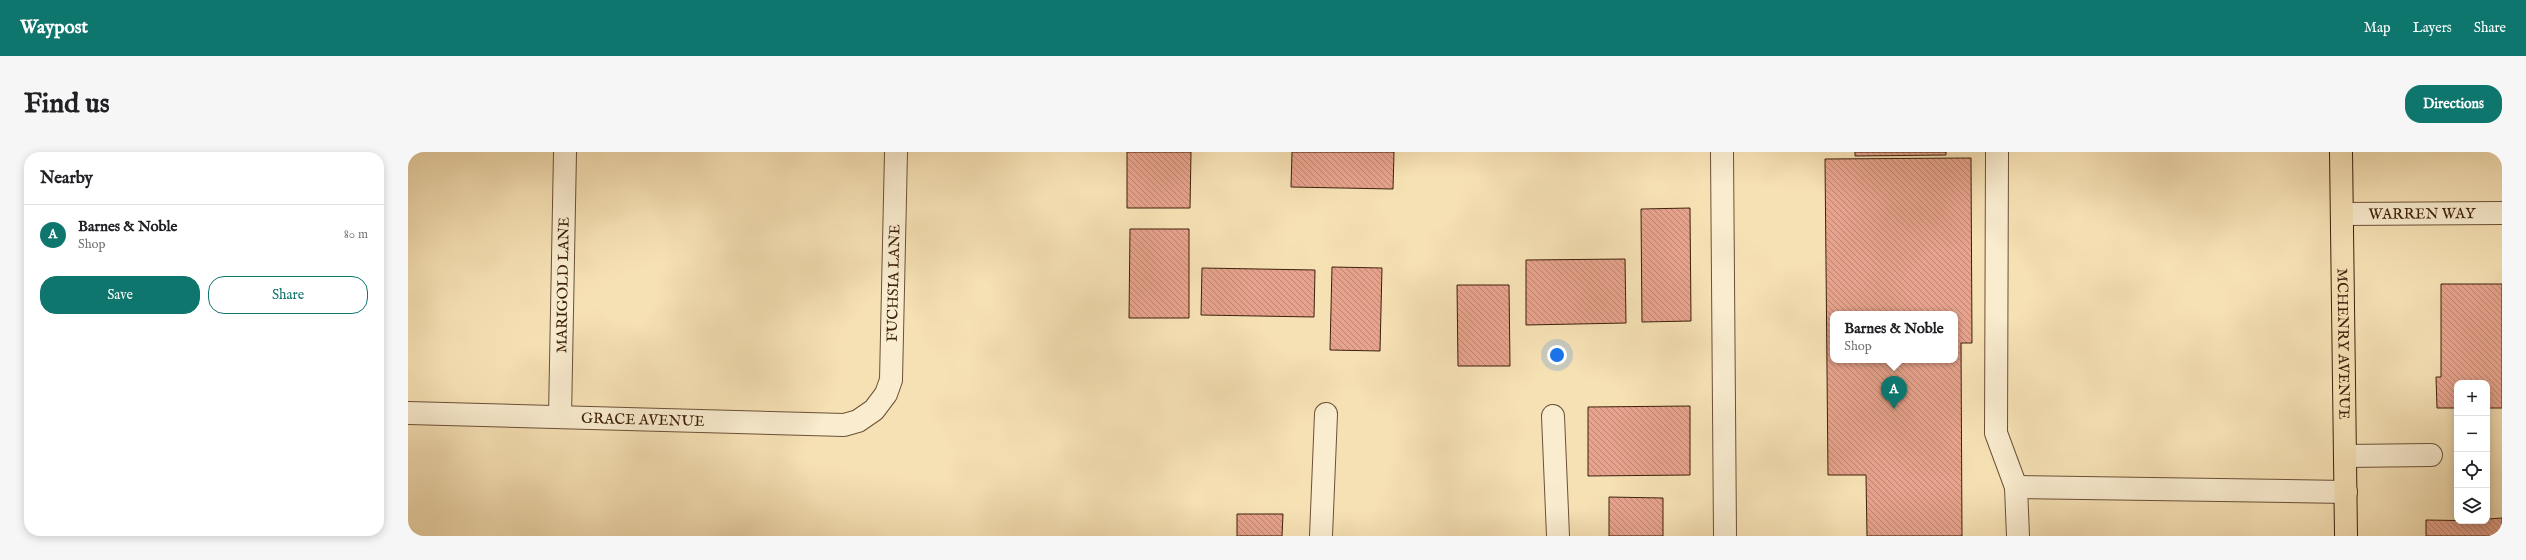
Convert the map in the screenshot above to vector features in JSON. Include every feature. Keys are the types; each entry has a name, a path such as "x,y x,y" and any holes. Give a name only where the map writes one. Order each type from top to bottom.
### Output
{"main road":[{"name":"MCHENRY AVENUE","path":"2341,152 2346,536"}],"street":[{"name":"MARIGOLD LANE","path":"560,417 565,152"},
{"name":"FUCHSIA LANE","path":"874,410 886,394 891,380 896,152"},
{"path":"1722,152 1725,536"},
{"path":"1997,152 1996,433 2016,487 2018,536"},
{"name":"WARREN WAY","path":"2342,214 2502,213"},
{"name":"GRACE AVENUE","path":"408,413 844,425 858,421 874,410"},
{"path":"1321,536 1326,414"},
{"path":"1553,416 1558,536"},
{"path":"2345,456 2432,455"},
{"path":"2016,487 2346,492"}],"building":[{"path":"1127,152 1191,152 1190,208 1127,208"},
{"path":"1292,152 1394,152 1393,189 1291,187"},
{"path":"1855,152 1946,152 1946,155 1855,156"},
{"path":"1971,158 1972,343 1961,343 1962,536 1867,536 1866,475 1828,475 1825,159"},
{"path":"1690,208 1691,321 1642,322 1641,209"},
{"path":"1130,229 1189,229 1189,318 1129,318"},
{"path":"1625,259 1626,323 1526,325 1526,260"},
{"path":"1332,267 1382,268 1380,351 1330,350"},
{"path":"1202,268 1315,270 1314,317 1201,315"},
{"path":"2441,284 2502,284 2502,408 2490,408 2490,380 2454,380 2454,408 2437,408 2436,377 2441,377"},
{"path":"1457,285 1509,285 1510,366 1458,366"},
{"path":"1690,406 1690,475 1588,476 1588,407"},
{"path":"1609,497 1663,498 1663,536 1609,536"},
{"path":"1237,514 1283,514 1282,536 1237,536"},
{"path":"2502,518 2502,536 2426,536 2426,520 2454,520 2454,524 2490,524 2490,519"}],"place":[{"name":"Barnes & Noble","path":"1894,409"}]}
